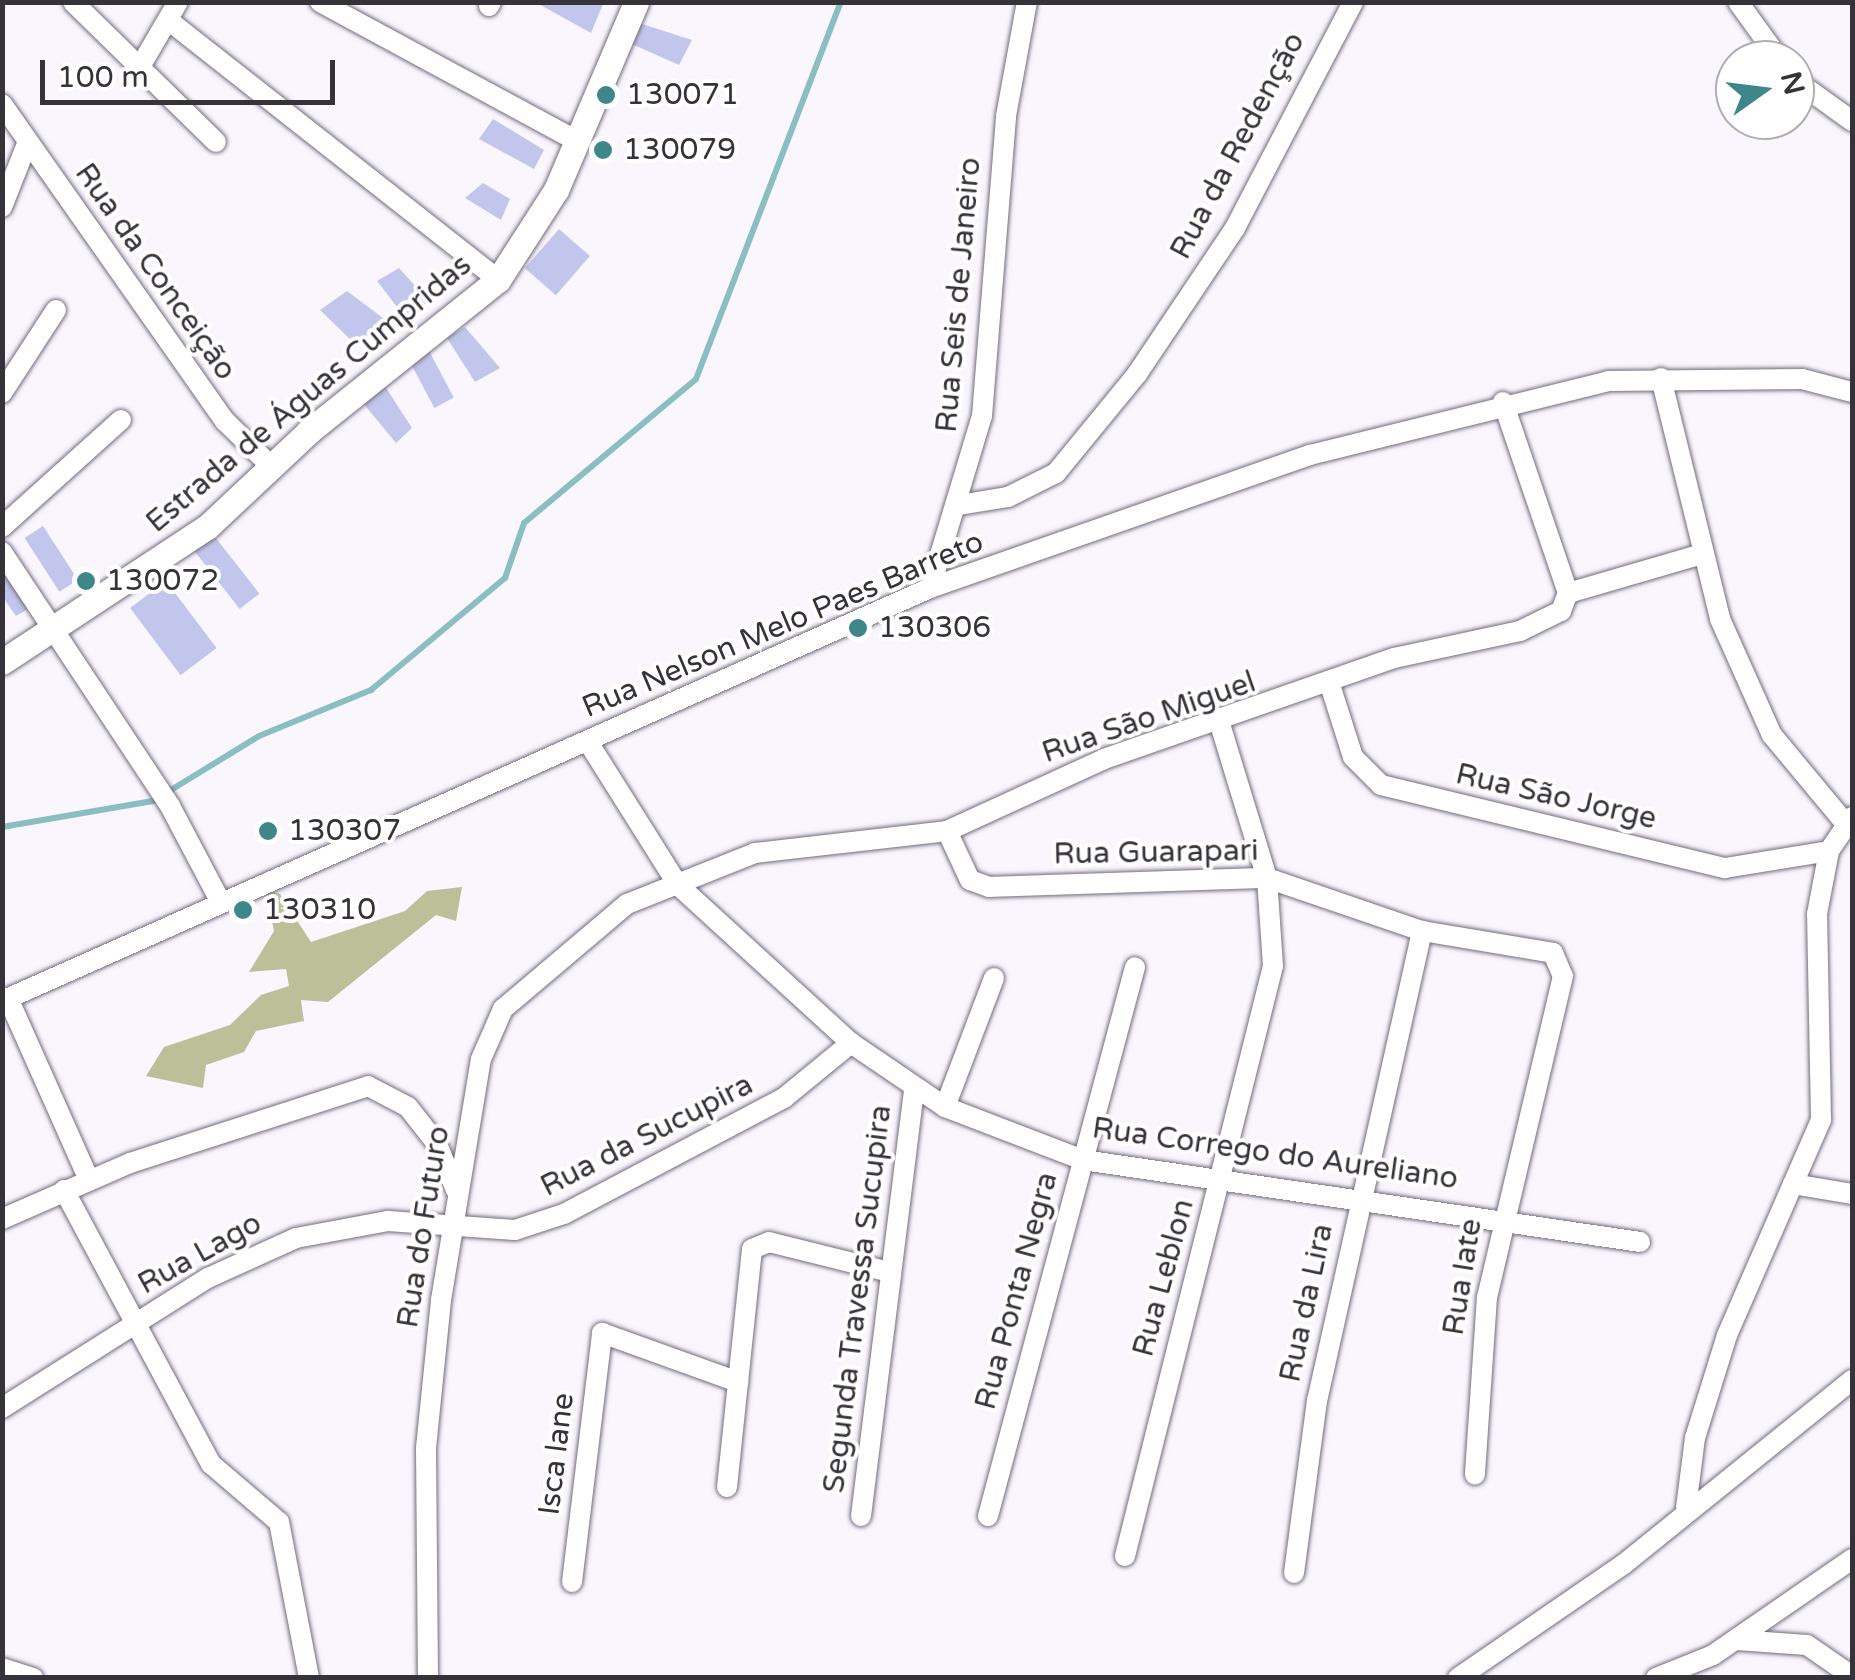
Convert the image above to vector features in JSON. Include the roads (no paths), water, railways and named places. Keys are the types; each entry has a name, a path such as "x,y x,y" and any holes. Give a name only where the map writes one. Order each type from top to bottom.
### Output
{"main road":[{"name":"Estrada de Águas Cumpridas","path":"2,662 207,527 272,466 498,280 544,214 636,2"}],"street":[{"path":"73,2 216,142"},
{"path":"320,2 577,141"},
{"name":"Rua Seis de Janeiro","path":"930,588 959,506 982,416 1006,116 1027,2"},
{"name":"Rua da Redenção","path":"959,506 1008,497 1056,472 1137,374 1236,228 1352,2"},
{"path":"1738,2 1766,40"},
{"path":"141,65 173,11 498,280"},
{"path":"1815,94 1852,121"},
{"name":"Rua da Conceição","path":"2,104 224,421 272,466"},
{"path":"2,207 27,144"},
{"path":"2,392 56,310"},
{"path":"1661,378 1702,554 1772,735 1849,820 1829,851 1817,914 1827,1090 1793,1184 1727,1335 1695,1438 1686,1508"},
{"name":"Rua Nelson Melo Paes Barreto","path":"5,999 218,898 588,742 930,588 1310,455 1504,402 1661,378 1802,379 1852,392"},
{"path":"1504,402 1568,593 1702,554"},
{"path":"2,527 121,420"},
{"path":"2,552 55,626 170,806 218,898"},
{"name":"Rua São Miguel","path":"678,885 755,853 947,831 1104,759 1330,688 1394,658 1520,631 1560,610 1568,593"},
{"name":"Rua São Jorge","path":"1330,688 1353,757 1381,785 1725,868 1829,851"},
{"name":"Rua Leblon","path":"1125,1556 1266,1016 1267,878 1220,724"},
{"name":"Rua Corrego do Aureliano","path":"588,742 678,885 851,1043 914,1090 945,1107 1083,1160 1220,1183 1362,1194 1640,1242"},
{"name":"Rua Guarapari","path":"947,831 970,880 1023,887 1267,878 1422,931 1543,946 1563,976"},
{"name":"Rua do Futuro","path":"428,1678 426,1448 450,1226 481,1059 503,1009 608,917 678,885"},
{"name":"Rua da Lira","path":"1294,1573 1317,1401 1422,931"},
{"name":"Rua Ponta Negra","path":"988,1516 1135,967"},
{"name":"Rua Iate","path":"1475,1475 1502,1216 1563,976"},
{"path":"945,1107 994,978"},
{"path":"5,999 89,1180"},
{"name":"Rua da Sucupira","path":"450,1226 515,1230 564,1214 784,1098 851,1043"},
{"path":"2,1219 89,1180 368,1086 408,1107 438,1144 456,1192"},
{"name":"Segunda Travessa Sucupira","path":"861,1516 914,1090"},
{"path":"1793,1184 1852,1194"},
{"path":"64,1190 134,1326 218,1475 260,1498 280,1522 309,1678"},
{"name":"Rua Lago","path":"2,1408 246,1256 296,1238 388,1221 450,1226"},
{"path":"728,1487 747,1259 760,1243 890,1272"},
{"name":"Isca lane","path":"572,1582 602,1333 738,1382"},
{"path":"1458,1678 1624,1564 1686,1508 1852,1380"},
{"path":"1656,1678 1736,1640 1852,1559"},
{"path":"1736,1640 1807,1644 1852,1676"},
{"path":"2,1668 32,1678"}],"waterway":[{"path":"2,827 153,801 259,736 371,690 505,578 524,523 696,379 841,2"}],"place":[{"name":"130071","path":"606,95"},
{"name":"130079","path":"603,150"},
{"name":"130072","path":"86,581"},
{"name":"130306","path":"858,628"},
{"name":"130307","path":"268,831"},
{"name":"130310","path":"243,910"}]}
